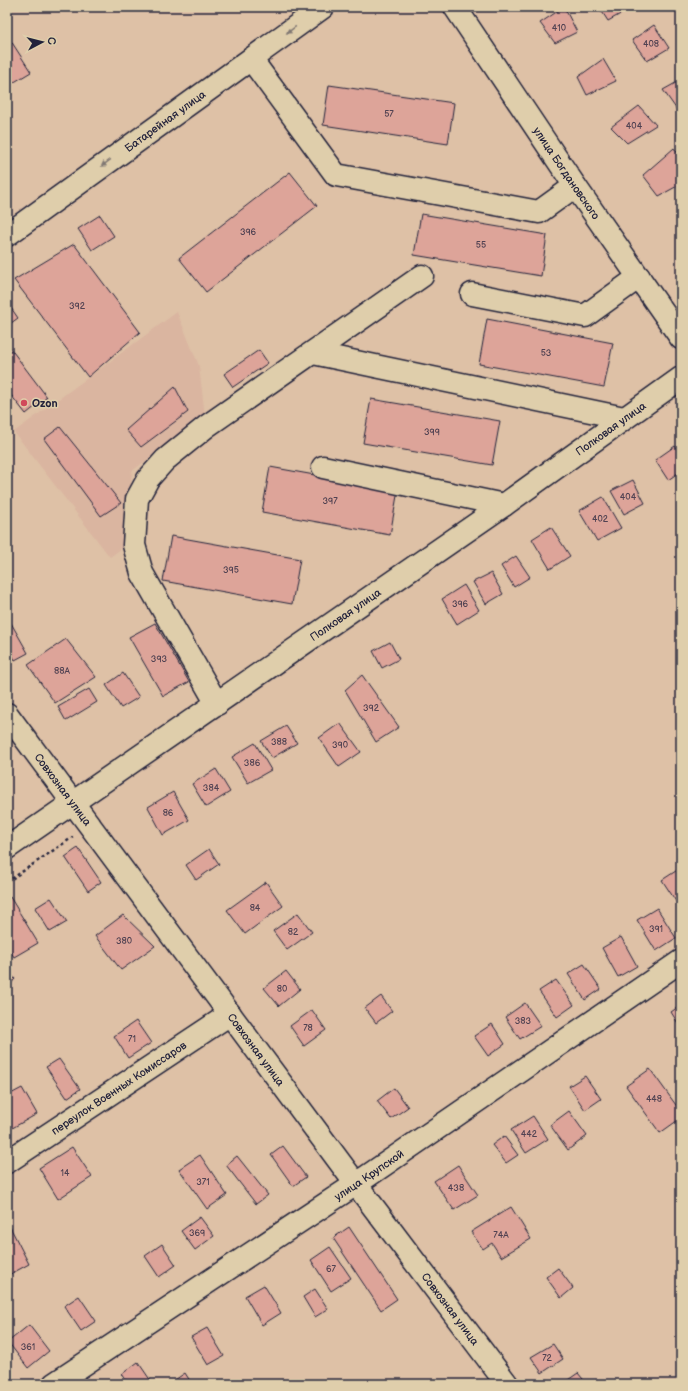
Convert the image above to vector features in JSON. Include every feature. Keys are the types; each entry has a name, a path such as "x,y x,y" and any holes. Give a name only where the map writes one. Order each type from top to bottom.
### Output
{"street":[{"name":"Батарейная улица","path":"7,235 323,7"},
{"name":"улица Богдановского","path":"455,7 681,338"},
{"path":"251,59 336,175 540,212 576,186"},
{"path":"217,704 142,573 134,545 137,499 148,479 165,460 208,426 422,276"},
{"path":"472,294 585,316 639,277"},
{"path":"313,353 624,418"},
{"name":"Полковая улица","path":"7,848 504,505 681,378"},
{"path":"323,467 504,505"},
{"name":"Совхозная улица","path":"7,714 356,1184 508,1384"},
{"name":"улица Крупской","path":"54,1384 356,1184 681,961"},
{"name":"переулок Военных Комиссаров","path":"7,1162 230,1014"}],"path":[{"path":"7,882 90,826"}],"shaded area":[{"path":"177,312 199,366 205,416 132,471 125,546 110,557 14,432"}],"building":[{"path":"564,7 577,32 555,43 540,23"},
{"path":"599,7 633,7 608,21"},
{"path":"654,25 669,48 647,61 632,40"},
{"path":"11,41 31,72 11,84 7,77 7,44"},
{"path":"603,59 616,81 587,95 578,77"},
{"path":"681,80 681,108 677,110 663,90"},
{"path":"329,85 454,103 448,144 323,125"},
{"path":"639,106 656,125 627,143 611,127"},
{"path":"674,148 681,158 681,184 659,196 643,175"},
{"path":"290,172 317,206 206,292 179,258"},
{"path":"421,214 547,235 541,276 414,255"},
{"path":"100,215 114,236 92,250 78,229"},
{"path":"74,244 140,332 88,377 14,280"},
{"path":"7,302 18,318 7,326"},
{"path":"487,319 613,343 604,387 479,364"},
{"path":"7,344 47,397 26,414 7,390"},
{"path":"259,350 268,363 233,387 224,374"},
{"path":"175,387 188,412 141,447 126,430"},
{"path":"371,399 500,421 492,465 363,443"},
{"path":"60,427 121,503 101,516 44,439"},
{"path":"675,446 681,454 681,471 668,480 655,460"},
{"path":"270,467 398,490 390,535 262,512"},
{"path":"633,480 645,503 624,514 611,491"},
{"path":"603,497 621,528 597,541 579,511"},
{"path":"551,527 570,556 550,569 532,539"},
{"path":"171,536 300,559 292,604 163,581"},
{"path":"516,556 530,577 514,587 501,566"},
{"path":"491,573 503,594 486,604 473,582"},
{"path":"464,585 479,610 457,624 442,599"},
{"path":"11,623 28,653 15,660 7,646 7,625"},
{"path":"155,623 189,682 163,696 129,637"},
{"path":"66,639 96,677 55,703 28,665"},
{"path":"390,642 399,659 382,668 373,651"},
{"path":"123,673 139,697 121,708 106,685"},
{"path":"362,675 399,727 376,742 345,690"},
{"path":"89,689 97,702 66,721 58,707"},
{"path":"340,723 361,752 339,767 319,738"},
{"path":"286,726 297,743 272,758 261,741"},
{"path":"255,743 271,770 248,783 232,757"},
{"path":"216,769 230,792 206,807 192,784"},
{"path":"173,792 189,820 163,835 148,807"},
{"path":"78,848 101,882 88,891 65,857"},
{"path":"209,849 219,864 196,880 186,865"},
{"path":"679,869 681,873 681,909 662,880"},
{"path":"266,882 283,906 245,934 227,910"},
{"path":"10,897 38,943 14,957 7,946 7,899"},
{"path":"51,898 67,922 50,932 35,908"},
{"path":"657,908 676,938 656,951 637,920"},
{"path":"298,913 312,932 287,950 273,931"},
{"path":"123,915 155,946 121,970 95,936"},
{"path":"621,937 637,966 618,977 602,948"},
{"path":"584,964 601,989 585,1000 568,974"},
{"path":"7,970 15,979 7,988"},
{"path":"286,971 300,989 279,1006 264,988"},
{"path":"556,980 574,1005 557,1017 539,991"},
{"path":"381,996 392,1011 376,1023 365,1008"},
{"path":"525,1003 541,1026 520,1039 505,1017"},
{"path":"681,1005 681,1028 671,1012"},
{"path":"312,1010 326,1030 304,1046 290,1026"},
{"path":"136,1021 151,1043 128,1058 114,1036"},
{"path":"492,1024 505,1044 488,1056 474,1036"},
{"path":"59,1059 80,1089 67,1098 46,1067"},
{"path":"650,1069 681,1112 681,1118 660,1133 626,1086"},
{"path":"585,1076 601,1099 585,1110 569,1086"},
{"path":"22,1088 37,1114 7,1131 7,1096"},
{"path":"394,1088 408,1107 391,1119 377,1101"},
{"path":"569,1111 587,1136 568,1150 550,1125"},
{"path":"533,1116 548,1139 526,1153 511,1130"},
{"path":"504,1136 518,1155 506,1163 492,1145"},
{"path":"283,1146 306,1177 293,1186 271,1155"},
{"path":"72,1147 92,1177 58,1199 39,1168"},
{"path":"200,1155 227,1195 207,1209 179,1169"},
{"path":"237,1156 268,1195 256,1204 226,1165"},
{"path":"458,1165 478,1195 454,1210 434,1181"},
{"path":"511,1207 531,1239 501,1257 492,1243 483,1249 471,1232"},
{"path":"200,1217 214,1236 195,1250 181,1231"},
{"path":"7,1221 29,1264 7,1276"},
{"path":"349,1227 397,1299 381,1310 333,1238"},
{"path":"162,1244 176,1265 159,1277 145,1256"},
{"path":"330,1247 351,1278 331,1291 311,1260"},
{"path":"558,1268 573,1288 561,1298 546,1277"},
{"path":"264,1285 281,1313 262,1325 245,1296"},
{"path":"315,1289 328,1309 315,1317 303,1297"},
{"path":"79,1296 96,1321 81,1331 64,1306"},
{"path":"29,1325 49,1351 28,1368 8,1342"},
{"path":"207,1328 224,1356 208,1365 191,1337"},
{"path":"553,1344 563,1359 542,1373 531,1357"},
{"path":"138,1362 153,1384 129,1384 122,1374"},
{"path":"185,1373 192,1384 169,1384"},
{"path":"578,1373 587,1384 562,1384"}],"place":[{"name":"Ozon","path":"24,403"}]}
